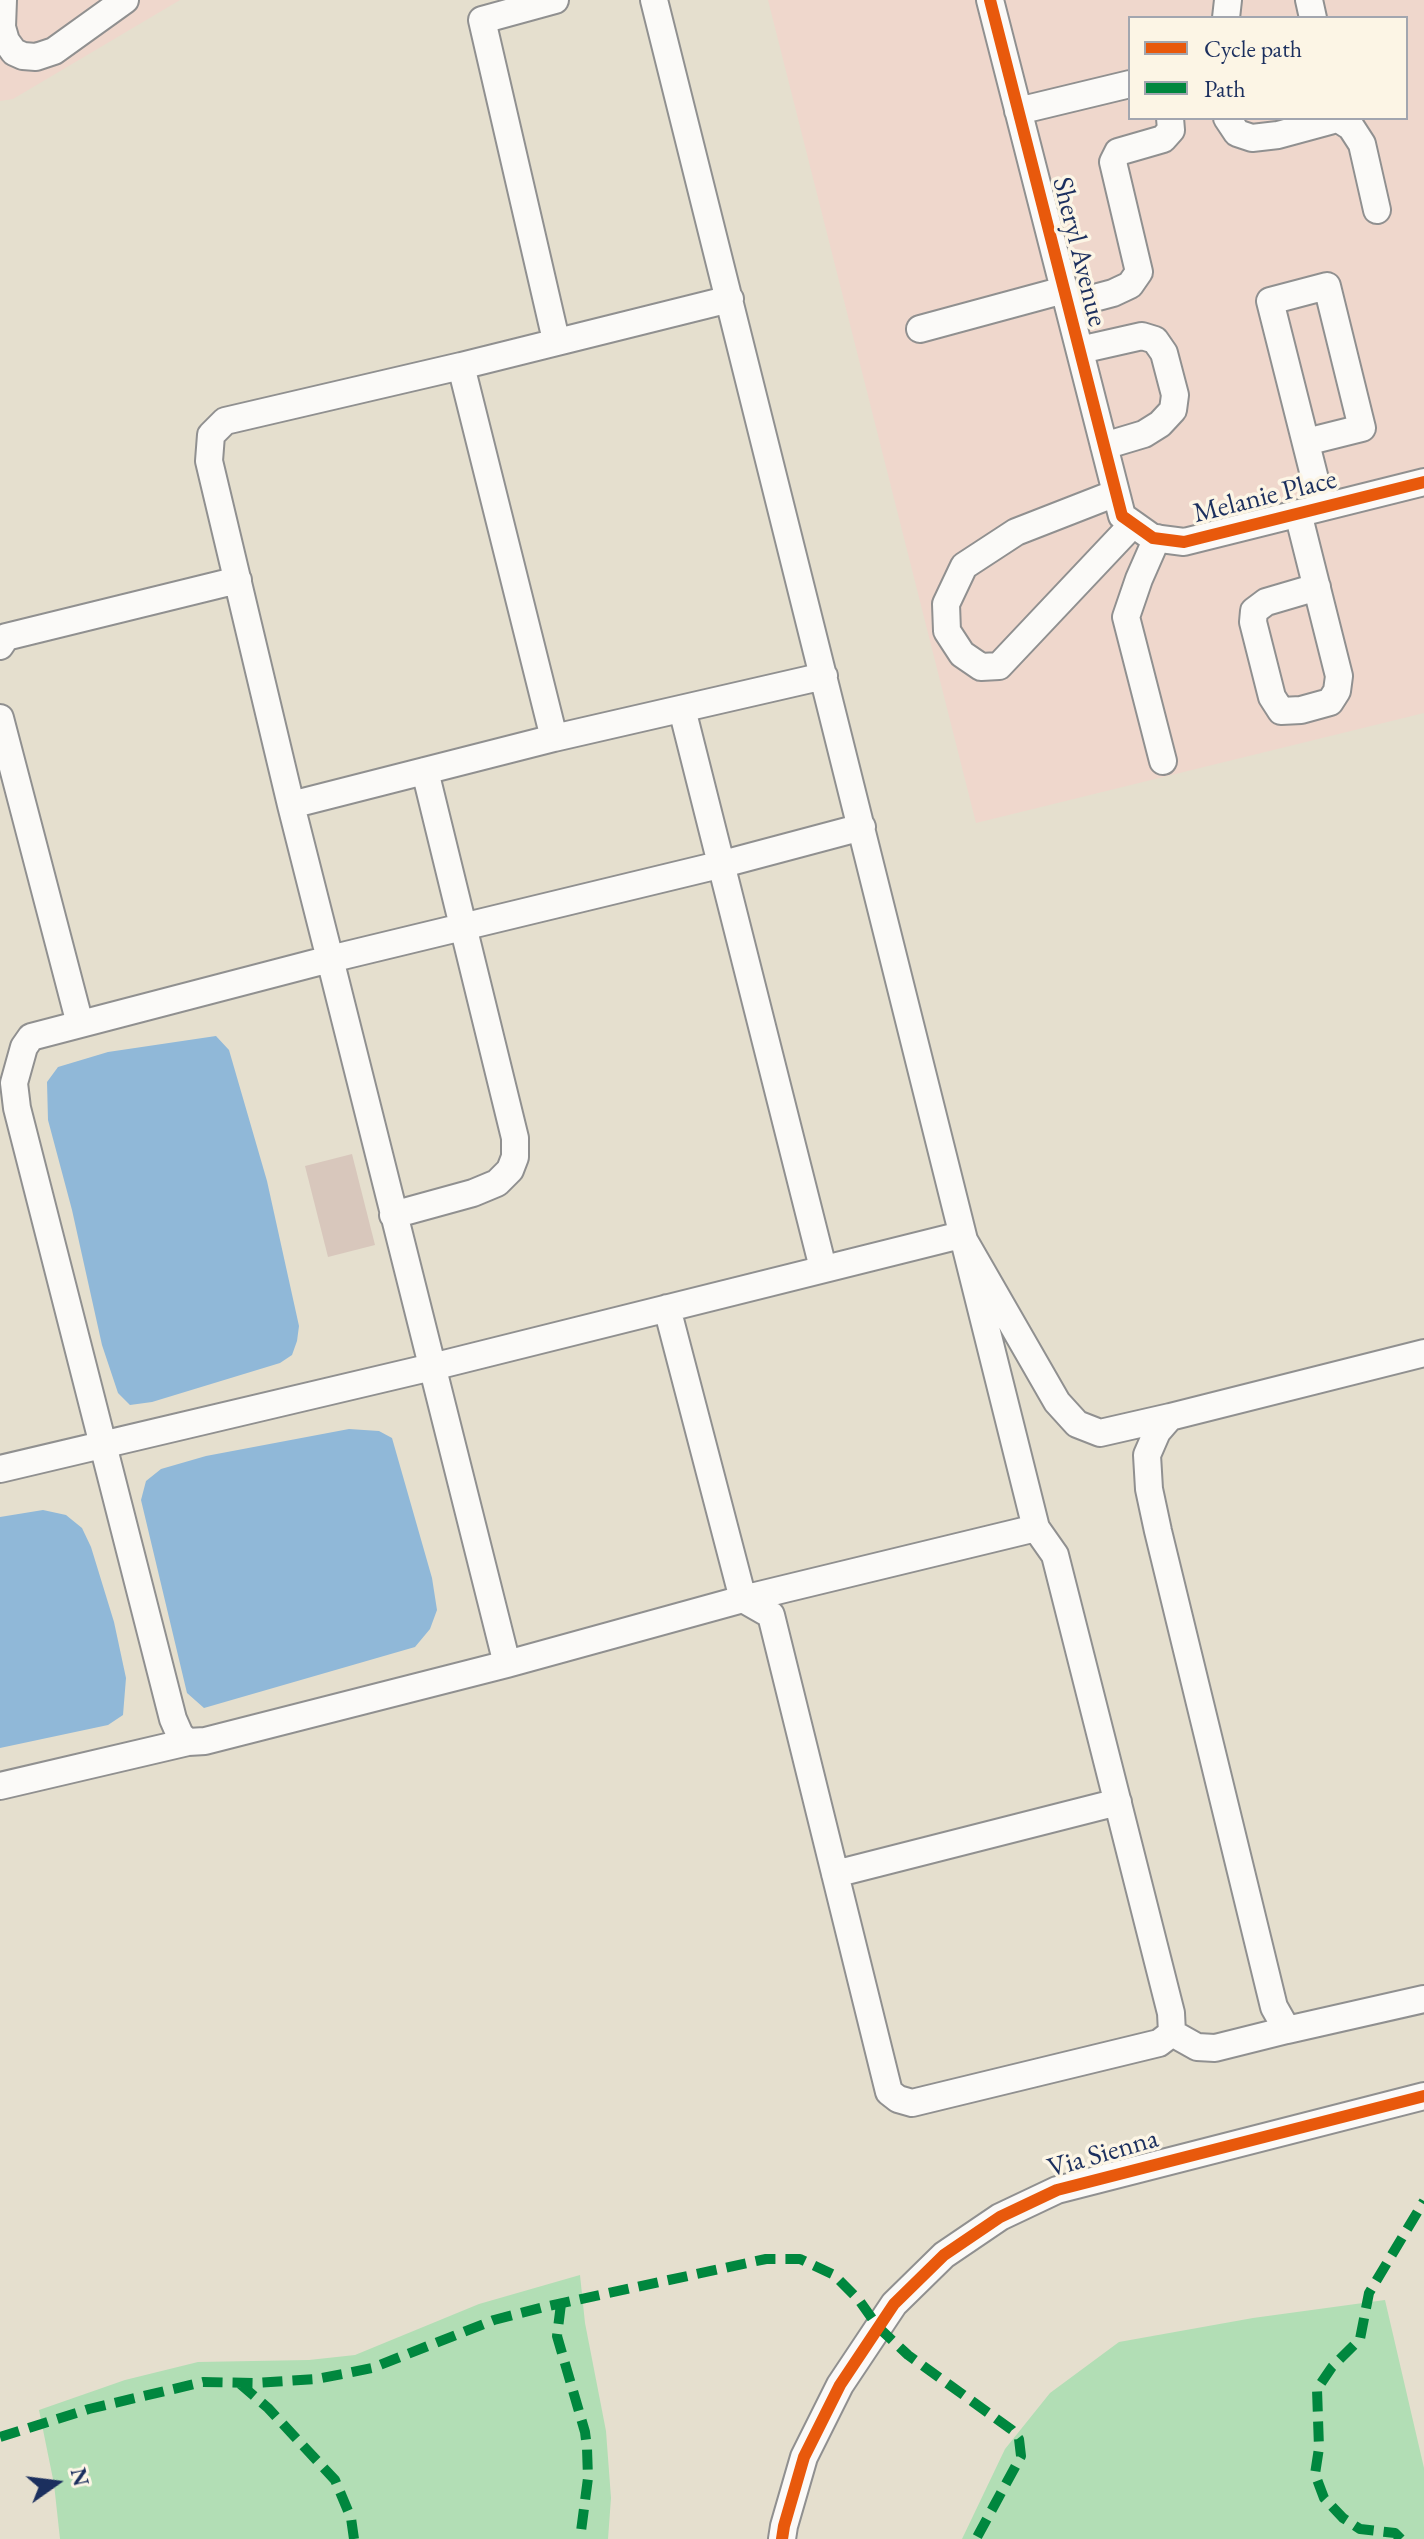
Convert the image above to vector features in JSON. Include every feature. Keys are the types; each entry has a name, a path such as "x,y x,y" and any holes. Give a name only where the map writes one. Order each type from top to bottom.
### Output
{"street":[{"path":"3,0 2,27 6,41 14,52 36,57 54,51 125,0"},
{"path":"555,0 482,20 556,340"},
{"path":"654,0 961,1235 1036,1528 1055,1555 1171,2013 1172,2033"},
{"name":"Sheryl Avenue","path":"990,0 1104,446 1124,511"},
{"path":"1018,111 1128,84"},
{"path":"920,329 1066,298 1113,293 1130,285 1139,272 1113,162 1118,152 1163,139 1171,130 1170,120"},
{"path":"1228,120 1237,133 1252,138 1278,135 1330,120"},
{"path":"1340,120 1351,127 1362,144 1377,210"},
{"path":"1306,442 1362,428 1327,286 1270,301 1306,442 1317,587 1339,676 1337,691 1330,702 1301,710 1281,711 1272,697 1253,622 1254,611 1266,602 1317,587"},
{"path":"507,1664 291,805 209,461 211,435 225,421 730,299"},
{"path":"1080,350 1142,336 1155,340 1164,353 1175,395 1173,410 1160,424 1144,434 1104,446"},
{"path":"461,366 554,738"},
{"name":"Melanie Place","path":"1124,511 1157,538 1184,542 1424,482"},
{"path":"1124,511 999,666 981,667 962,654 947,631 946,604 964,566 1016,532 1124,511"},
{"path":"1157,538 1126,617 1163,761"},
{"path":"0,646 6,637 238,580"},
{"path":"291,805 554,738 824,676"},
{"path":"682,709 823,1268"},
{"path":"0,718 80,1024"},
{"path":"393,1215 473,1193 497,1183 510,1170 515,1157 515,1138 425,771"},
{"path":"0,1042 31,1037 862,827"},
{"path":"31,1037 24,1047 14,1083 17,1108 173,1719 180,1735 188,1742"},
{"path":"0,1469 432,1367 961,1235"},
{"path":"961,1235 1057,1402 1077,1424 1100,1433 1424,1353"},
{"path":"667,1308 743,1599 771,1615 889,2092 898,2099 912,2103 1159,2043 1172,2033"},
{"path":"1170,1417 1157,1432 1147,1455 1149,1489 1274,2007 1287,2030"},
{"path":"0,1786 188,1742 205,1741 507,1664 743,1599 1036,1528"},
{"path":"835,1874 1118,1802"},
{"path":"1172,2033 1197,2047 1215,2048 1424,1999"},
{"name":"Via Sienna","path":"782,2539 804,2457 840,2385 894,2304 955,2248 1000,2217 1057,2190 1424,2096"}],"shaded area":[{"path":"0,0 180,0 13,99 0,101"},
{"path":"768,0 1424,0 1424,713 976,823"}],"green space":[{"path":"580,2275 585,2323 606,2431 611,2498 608,2539 60,2539 54,2484 39,2410 125,2380 198,2362 309,2360 355,2355 479,2304"},
{"path":"1385,2300 1424,2468 1424,2539 962,2539 1005,2449 1050,2393 1119,2342 1253,2318"}],"water":[{"path":"216,1036 229,1050 267,1181 299,1326 297,1341 292,1355 280,1363 152,1402 130,1405 118,1393 102,1345 48,1120 47,1082 58,1067 108,1052"},
{"path":"349,1429 379,1431 392,1438 432,1578 437,1610 430,1629 415,1647 204,1708 187,1693 141,1500 146,1481 161,1469 206,1456"},
{"path":"43,1510 66,1515 82,1528 91,1547 114,1622 126,1678 123,1715 108,1725 0,1748 0,1517"}],"building":[{"path":"352,1154 375,1245 328,1257 305,1166"}],"marked path":[{"path":"1401,2539 1395,2533 1360,2529 1343,2518 1324,2498 1315,2474 1319,2448 1317,2389 1332,2367 1360,2339 1369,2293 1424,2201"},
{"path":"0,2437 89,2409 203,2382 316,2379 372,2368 494,2320 544,2307 766,2259 800,2259 834,2275 859,2300 878,2327 908,2355 1012,2430 1019,2439 1021,2456 976,2539"},
{"path":"561,2304 557,2336 587,2448 588,2478 580,2539"},
{"path":"239,2383 268,2408 335,2480 351,2518 354,2539"}],"cycle path":[{"path":"990,0 1122,516 1153,538 1184,542 1424,482"},
{"path":"782,2539 804,2457 840,2385 894,2304 944,2255 1000,2217 1057,2190 1424,2096"}]}
